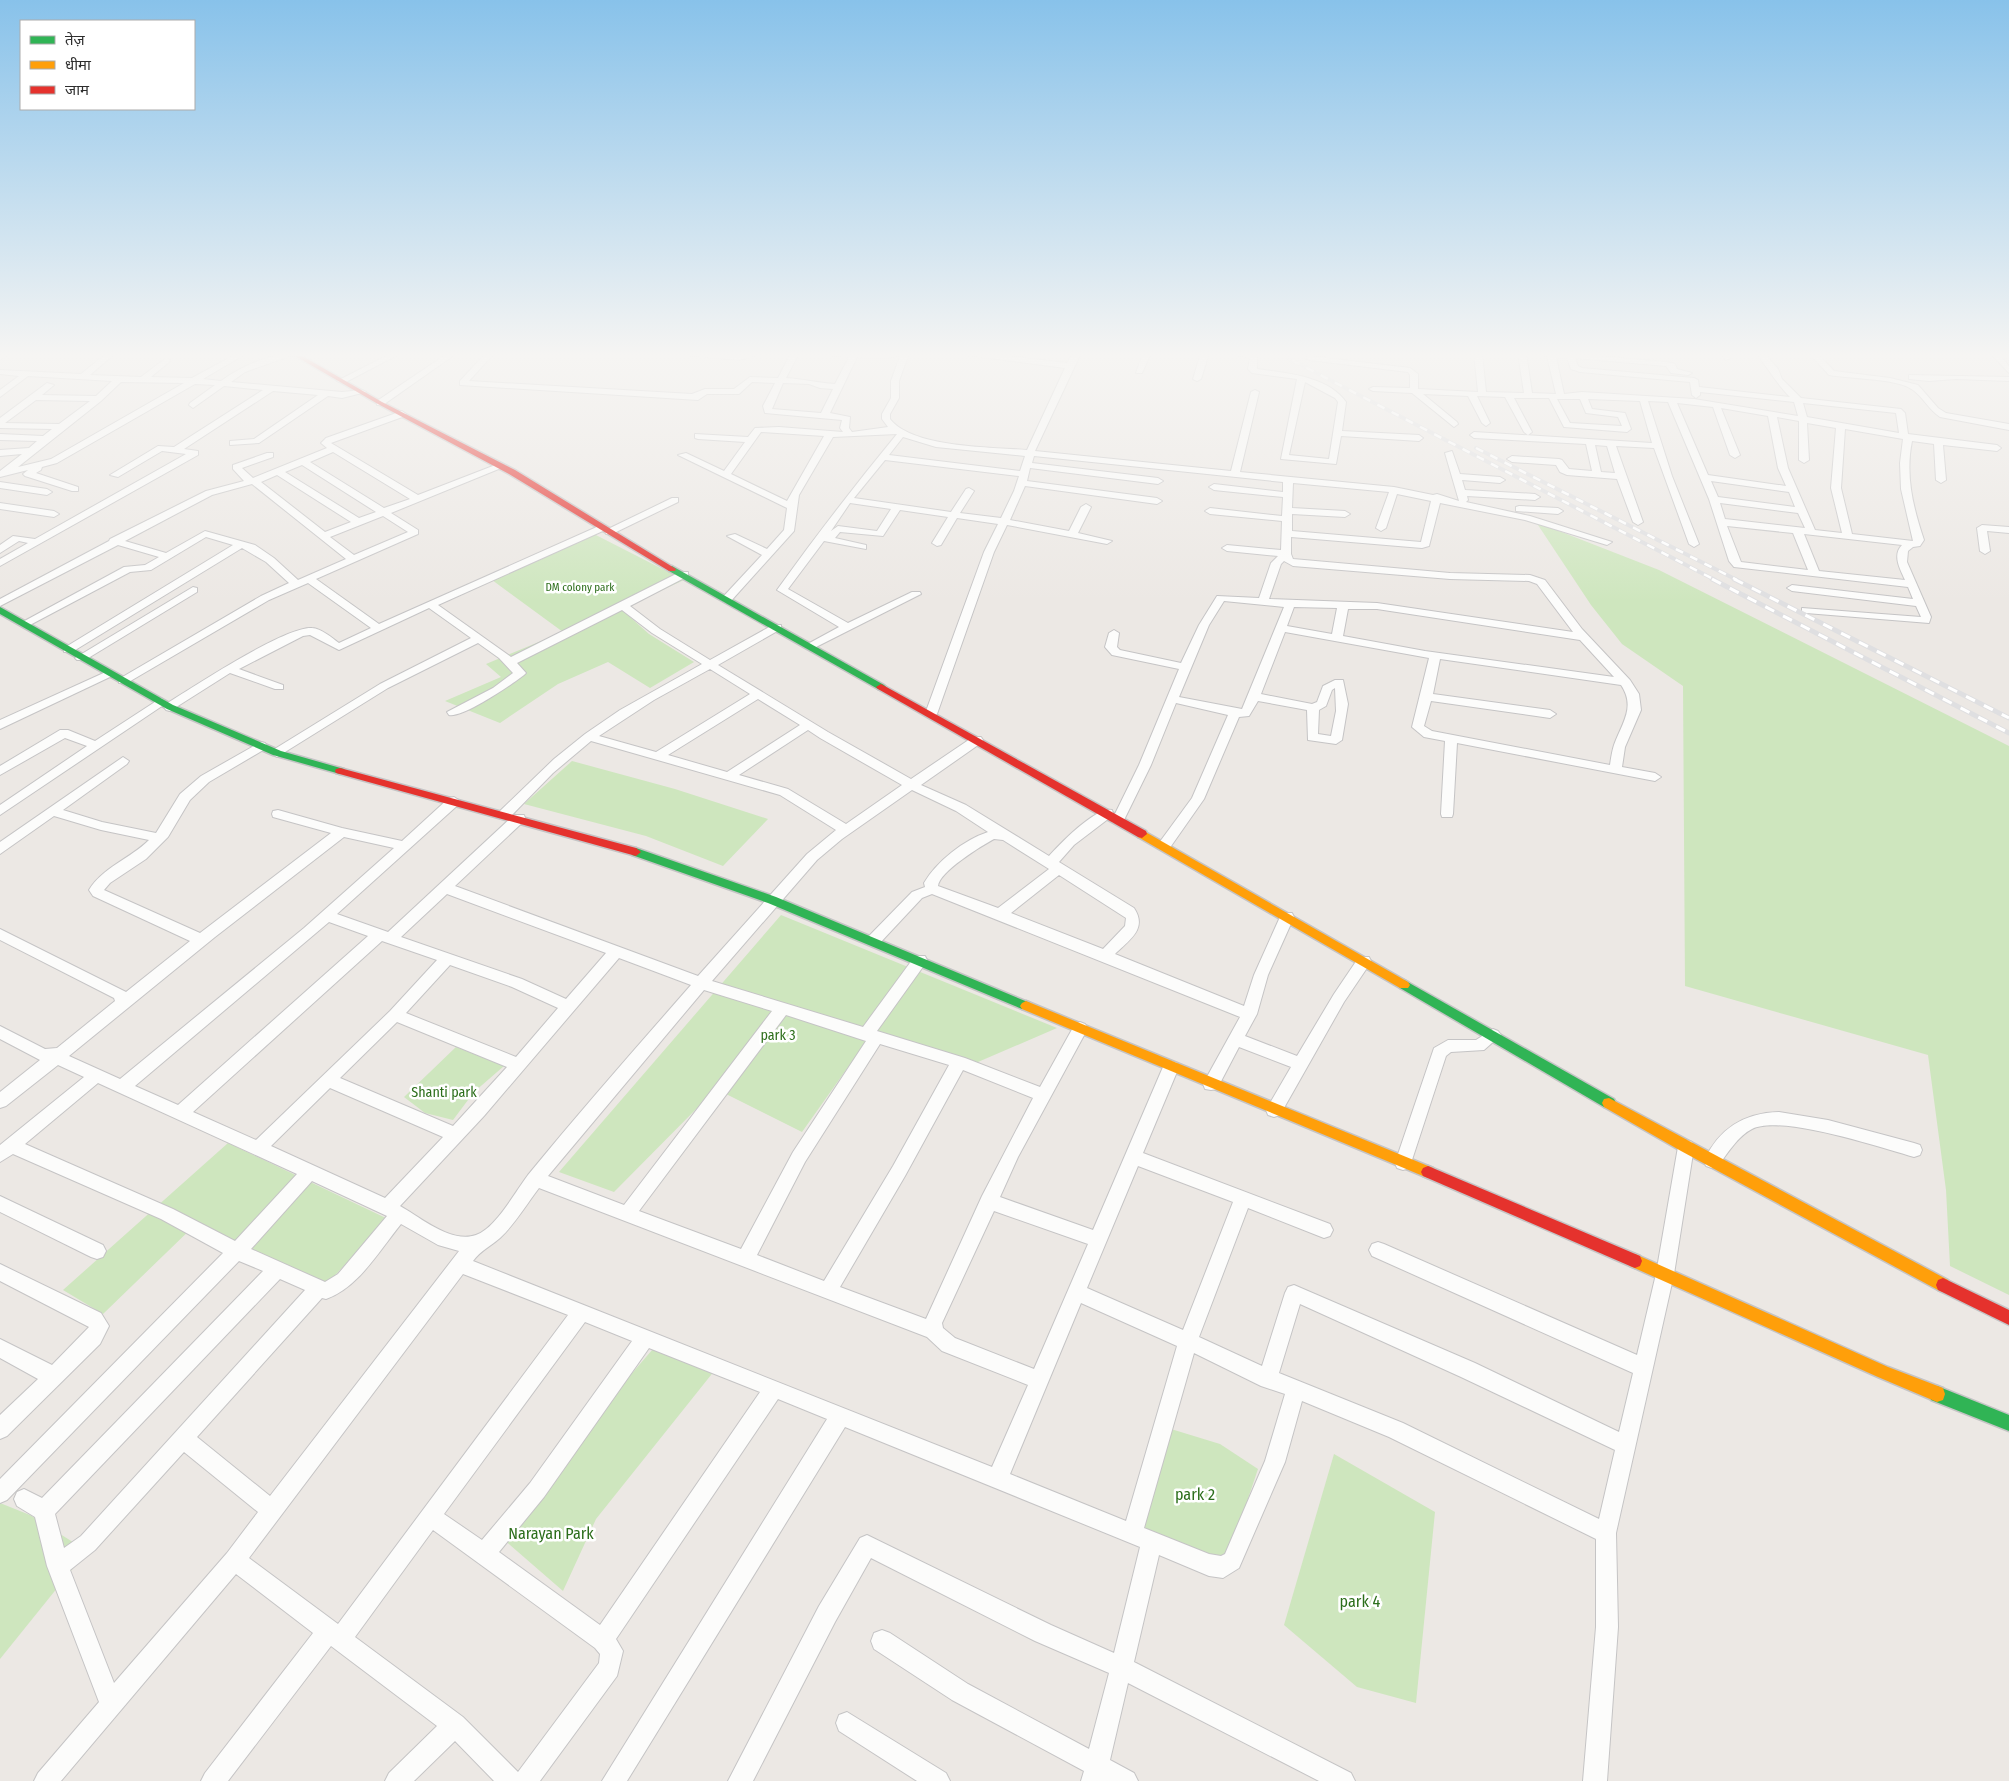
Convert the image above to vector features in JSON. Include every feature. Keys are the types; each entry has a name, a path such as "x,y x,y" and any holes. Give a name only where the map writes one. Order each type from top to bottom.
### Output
{"street":[{"path":"4,472 49,436"},
{"path":"75,489 28,474 97,436"},
{"path":"177,449 197,436"},
{"path":"233,443 256,441 263,436"},
{"path":"340,436 326,441 325,445 417,499"},
{"path":"444,436 501,466 726,600 1112,816 1686,1147 1937,1282 2009,1318"},
{"path":"699,436 750,440"},
{"path":"726,476 753,436"},
{"path":"726,600 768,554 792,524 791,506 794,495 829,436"},
{"path":"848,628 782,590 897,436"},
{"path":"912,436 936,444 1288,479 1334,460 1338,436"},
{"path":"931,714 989,552 1005,522 1038,436"},
{"path":"1235,474 1244,436"},
{"path":"1288,436 1283,456 1311,471 1486,508 1552,524 1608,542"},
{"path":"1388,436 1419,438"},
{"path":"1492,436 1658,446"},
{"path":"1655,436 1667,476 1694,544"},
{"path":"1687,436 1714,499 1734,562 1738,565 1912,584"},
{"path":"1728,436 1735,455"},
{"path":"1777,436 1783,468 1811,532"},
{"path":"1803,436 1804,460"},
{"path":"1840,436 1836,488 1848,536"},
{"path":"1722,522 1916,544 1919,540 1905,497 1906,436"},
{"path":"1907,436 1938,442 1997,448"},
{"path":"0,437 45,439"},
{"path":"1590,442 1597,474"},
{"path":"1938,442 1941,480"},
{"path":"1611,443 1620,476 1638,522"},
{"path":"0,563 195,454 177,449 158,449 115,475"},
{"path":"0,603 114,541 208,493 252,481 333,449"},
{"path":"0,453 32,450"},
{"path":"1449,453 1464,504"},
{"path":"270,455 236,467 354,560"},
{"path":"683,455 791,506"},
{"path":"881,457 1024,474 1158,481"},
{"path":"1512,459 1560,462 1565,472 1620,476"},
{"path":"123,682 231,616 265,598 310,580 415,532 303,461"},
{"path":"4,472 45,464"},
{"path":"323,536 501,466"},
{"path":"277,471 358,522"},
{"path":"1024,474 1156,501"},
{"path":"1456,477 1500,480"},
{"path":"1705,477 1793,490"},
{"path":"1288,479 1286,495 1286,554 1289,561 1304,564 1450,576 1536,580 1549,592 1583,637 1626,682 1633,694 1635,710 1619,747 1616,769"},
{"path":"0,485 47,492"},
{"path":"1214,487 1286,495"},
{"path":"1381,528 1394,490"},
{"path":"937,543 969,492"},
{"path":"1461,493 1535,497"},
{"path":"1287,534 1422,545 1425,544 1436,497"},
{"path":"1714,499 1801,511"},
{"path":"0,811 95,745 229,669 304,631 312,631 338,647 430,604 676,500"},
{"path":"848,500 1005,522 1107,541"},
{"path":"0,506 54,514"},
{"path":"862,547 828,540 838,529 880,534 897,507"},
{"path":"1072,534 1086,507"},
{"path":"1486,508 1558,511"},
{"path":"1210,511 1286,515 1345,514"},
{"path":"1985,551 1982,528 2009,530"},
{"path":"1797,530 1815,574"},
{"path":"24,624 128,568 147,568 205,534 251,547 270,560 297,585"},
{"path":"732,536 768,554"},
{"path":"0,550 17,538 36,542"},
{"path":"114,541 167,556"},
{"path":"68,650 241,544"},
{"path":"1806,610 1925,621 1926,617 1901,555 1903,550 1910,544"},
{"path":"1227,548 1286,554"},
{"path":"1263,601 1276,563 1286,554"},
{"path":"510,662 684,574"},
{"path":"310,580 378,628"},
{"path":"1792,588 1920,603"},
{"path":"81,658 193,590"},
{"path":"810,646 916,594"},
{"path":"1000,914 1055,866 1069,842 1112,816 1173,699 1199,635 1218,601 1226,598 1290,604 1382,606 1583,637"},
{"path":"430,604 510,662 519,669 520,673 497,690 453,712"},
{"path":"1173,699 1235,713 1245,713 1254,696 1290,604"},
{"path":"1337,638 1343,604"},
{"path":"622,605 656,631 808,725 911,785 961,808 1002,836 1122,907 1133,918 1132,928 1104,957"},
{"path":"0,610 108,674 165,705 277,753 505,814 630,850 772,900 874,940 1171,1067 1548,1222 1883,1372 2009,1423"},
{"path":"505,814 566,755 589,737 655,693 710,665 777,627"},
{"path":"1280,628 1436,656 1626,682"},
{"path":"1114,633 1111,647 1116,653 1187,666"},
{"path":"277,753 384,686 478,638"},
{"path":"1436,656 1418,723 1418,727 1428,734 1655,776"},
{"path":"229,669 279,687"},
{"path":"0,725 108,674"},
{"path":"1254,696 1313,708 1322,704 1327,688 1339,682 1344,703 1336,740 1312,737 1313,708"},
{"path":"658,756 758,694"},
{"path":"1426,697 1550,714"},
{"path":"1164,846 1198,799 1235,713"},
{"path":"730,776 808,725"},
{"path":"0,771 64,733 95,745"},
{"path":"589,737 784,792 846,830"},
{"path":"1447,814 1451,738"},
{"path":"0,1032 43,1055 59,1056 96,1075 393,1211 448,1241 460,1244 475,1244 486,1239 496,1231 535,1179 772,900 812,857 846,830 977,740"},
{"path":"200,940 98,893 96,890 105,880 141,856 159,838 185,797 205,779 261,746"},
{"path":"0,849 54,812 122,761"},
{"path":"122,1087 327,916 454,801"},
{"path":"54,812 101,826 159,838"},
{"path":"278,814 342,832 405,846"},
{"path":"180,1113 385,936 446,888 519,818"},
{"path":"0,1101 59,1056 123,1001 200,940 342,832"},
{"path":"932,889 933,878 948,865 990,836 1002,836"},
{"path":"446,888 702,983 959,1062 1043,1095"},
{"path":"874,940 918,895 932,889 1000,914 1250,1014"},
{"path":"327,916 517,983 570,1006"},
{"path":"1212,1084 1250,1014 1261,974 1287,917"},
{"path":"0,934 120,994 123,1001"},
{"path":"96,1075 6,1150 167,1214 237,1251 326,1291 344,1280 393,1211 456,1135 520,1065 616,952"},
{"path":"257,1149 395,1015 448,958"},
{"path":"745,1260 799,1157 871,1036 920,960"},
{"path":"1274,1110 1364,961"},
{"path":"627,1214 782,1009"},
{"path":"395,1015 520,1065"},
{"path":"932,1330 933,1323 988,1201 1080,1028"},
{"path":"1403,1162 1439,1052 1448,1046 1479,1046 1493,1035"},
{"path":"1236,1039 1301,1064"},
{"path":"828,1291 899,1171 959,1062"},
{"path":"997,1480 1171,1067"},
{"path":"328,1080 456,1135"},
{"path":"1712,1161 1746,1124 1755,1120 1772,1119 1812,1124 1914,1150"},
{"path":"1595,1781 1608,1628 1606,1533 1665,1274 1686,1147"},
{"path":"1132,1156 1324,1230"},
{"path":"0,1492 237,1251 309,1172"},
{"path":"535,1179 932,1330 937,1338 949,1345 1040,1380"},
{"path":"1132,1534 1188,1341 1243,1198"},
{"path":"988,1201 1098,1240"},
{"path":"0,1204 97,1252"},
{"path":"46,1781 234,1560 475,1244"},
{"path":"1378,1250 1644,1368"},
{"path":"460,1264 774,1388 1209,1565 1223,1567 1232,1561 1275,1462 1296,1390"},
{"path":"44,1511 278,1268"},
{"path":"0,1272 99,1323 99,1330 93,1338 0,1429"},
{"path":"58,1566 88,1543 318,1289"},
{"path":"1077,1292 1268,1379 1396,1430 1606,1533"},
{"path":"1268,1379 1294,1293 1468,1370 1626,1445"},
{"path":"213,1781 334,1636 430,1516 582,1311"},
{"path":"483,1555 537,1490 646,1337"},
{"path":"0,1348 54,1377"},
{"path":"603,1640 774,1388"},
{"path":"614,1781 841,1415"},
{"path":"183,1439 271,1510"},
{"path":"24,1499 44,1511 58,1566 111,1704"},
{"path":"234,1560 455,1726 512,1780 609,1668 612,1651 603,1640 430,1516"},
{"path":"1095,1773 1123,1668 1152,1542"},
{"path":"740,1781 827,1614 867,1545 1043,1633 1123,1668 1343,1781"},
{"path":"882,1641 960,1692 1095,1773 1126,1781"},
{"path":"846,1724 938,1781"},
{"path":"397,1781 455,1726"}],"green space":[{"path":"1536,522 1659,570 2009,746 2009,1295 1950,1266 1946,1190 1928,1055 1685,986 1683,686 1622,644 1591,605"},
{"name":"DM colony park","path":"590,532 684,580 621,609 649,634 694,662 650,688 608,662 558,684 500,723 445,701 501,677 486,664 563,632 488,577"},
{"path":"572,761 675,789 768,819 723,866 646,836 524,804"},
{"name":"park 3","path":"781,915 1057,1028 971,1065 868,1039 802,1132 716,1089 614,1192 559,1172"},
{"name":"Shanti park","path":"456,1047 504,1066 474,1092 453,1120 425,1113 404,1097"},
{"path":"228,1143 388,1219 325,1286 197,1223 103,1314 63,1290"},
{"name":"Narayan Park","path":"659,1342 715,1370 596,1519 563,1591 503,1539 589,1423"},
{"name":"park 2","path":"1171,1429 1220,1444 1258,1469 1226,1564 1175,1544 1127,1519"},
{"name":"park 4","path":"1334,1454 1435,1512 1416,1703 1357,1687 1284,1625"},
{"path":"0,1503 30,1515 87,1551 0,1659"}],"railway":[{"path":"1438,436 1715,580"},
{"path":"1476,448 1737,580"},
{"path":"1712,579 2009,733"},
{"path":"1734,579 2009,718"}],"traffic: fast":[{"path":"672,569 881,687"},
{"path":"0,610 170,707 277,753 340,771"},
{"path":"636,852 772,900 1026,1006"},
{"path":"1404,985 1609,1103"},
{"path":"1937,1394 2009,1423"}],"traffic: slow":[{"path":"1142,834 1404,985"},
{"path":"1026,1006 1428,1172"},
{"path":"1609,1103 1686,1147 1943,1285"},
{"path":"1635,1261 1883,1372 1937,1394"}],"traffic: jam":[{"path":"443,436 512,472 672,569"},
{"path":"881,687 1142,834"},
{"path":"340,771 636,852"},
{"path":"1428,1172 1635,1261"},
{"path":"1943,1285 2009,1318"}]}
